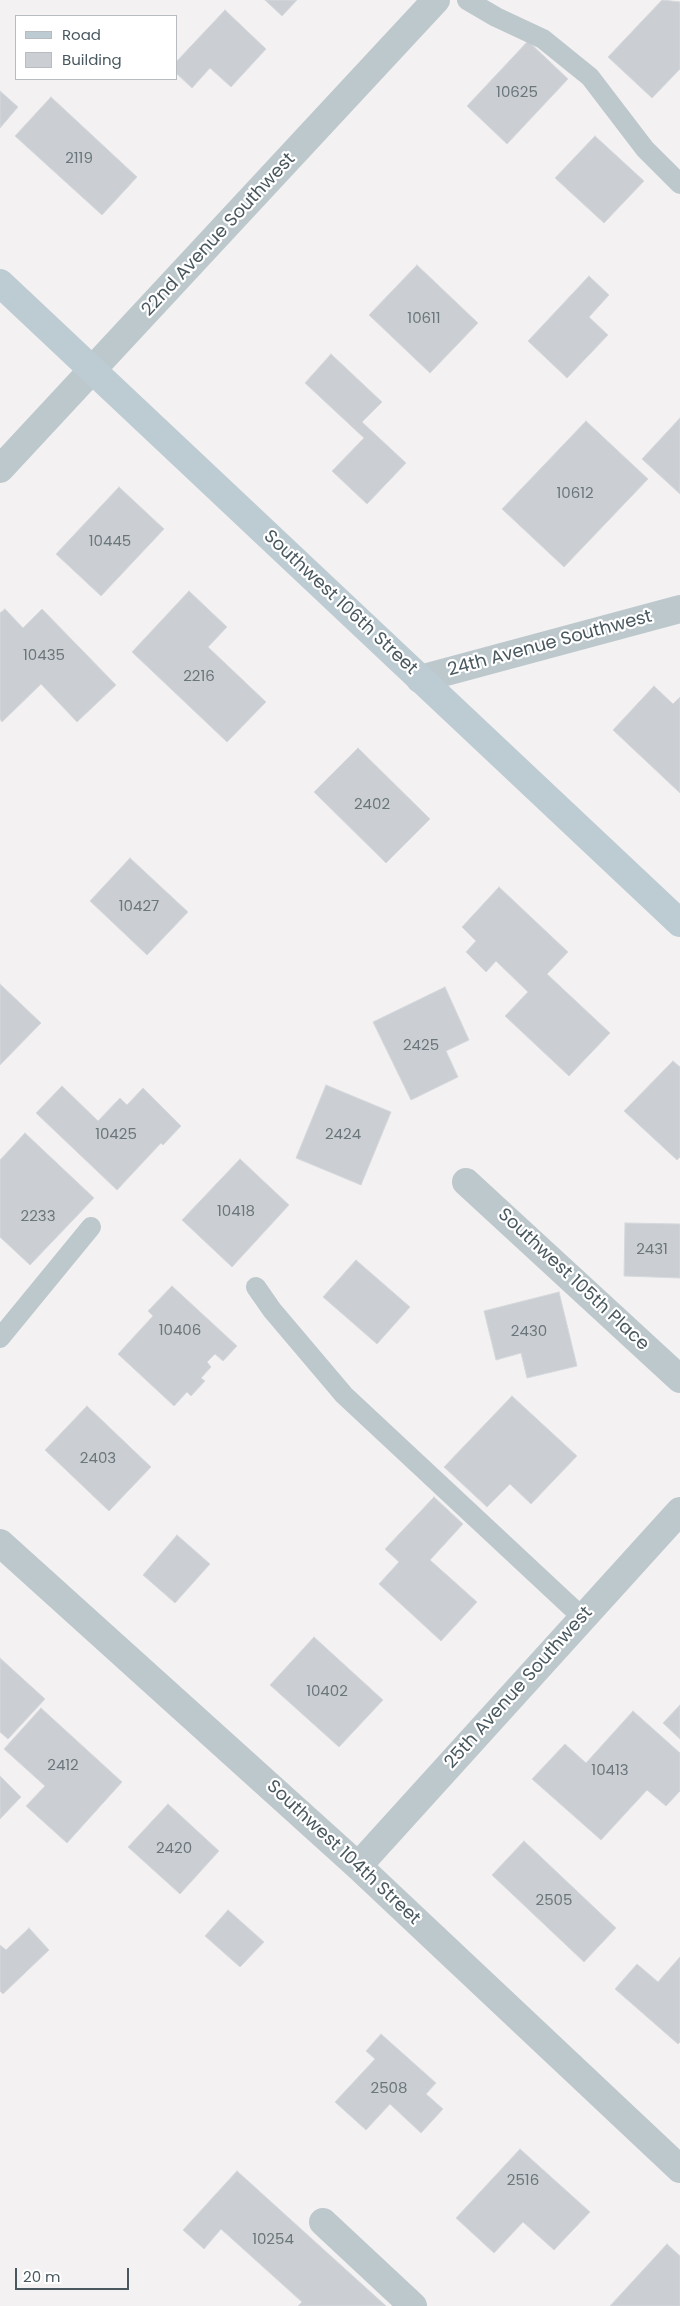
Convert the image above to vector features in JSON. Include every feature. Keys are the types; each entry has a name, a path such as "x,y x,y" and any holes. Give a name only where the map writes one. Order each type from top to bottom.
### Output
{"street":[{"name":"22nd Avenue Southwest","path":"0,470 436,0"},
{"name":"Southwest 106th Street","path":"0,283 680,923"},
{"name":"24th Avenue Southwest","path":"420,679 680,609"},
{"name":"Southwest 105th Place","path":"466,1182 680,1379"},
{"name":"25th Avenue Southwest","path":"358,1866 680,1511"},
{"name":"Southwest 104th Street","path":"0,1543 358,1866 680,2169"},
{"path":"323,2222 412,2306"}],"lane":[{"path":"467,0 496,17 543,39 590,77 645,149 680,184"},
{"path":"0,1338 91,1227"},
{"path":"256,1287 272,1310 344,1396 583,1618"}],"building":[{"path":"265,0 297,0 282,16"},
{"path":"662,0 680,2 680,69 652,98 608,57"},
{"path":"225,10 266,49 231,87 210,68 192,88 178,75 178,60"},
{"path":"528,41 568,79 507,144 467,106"},
{"path":"0,91 18,107 0,128"},
{"path":"51,97 137,177 102,215 15,136"},
{"path":"595,136 644,181 604,223 555,178"},
{"path":"417,265 478,323 430,373 369,315"},
{"path":"589,276 609,295 589,317 608,335 567,378 528,341"},
{"path":"331,354 382,402 362,422 406,463 367,504 332,471 364,438 305,383"},
{"path":"680,418 680,494 642,459"},
{"path":"586,421 648,479 564,567 502,509"},
{"path":"119,487 164,529 101,596 56,554"},
{"path":"189,591 227,627 208,647 266,702 227,742 132,652"},
{"path":"5,609 23,628 42,609 116,685 77,722 41,684 2,722 0,719 0,613"},
{"path":"654,686 673,704 680,697 680,793 613,730"},
{"path":"358,748 430,819 386,863 314,792"},
{"path":"130,858 188,912 147,955 90,901"},
{"path":"499,887 568,952 547,974 610,1033 569,1076 505,1016 528,992 496,961 486,972 466,952 476,941 462,927"},
{"path":"0,984 41,1023 0,1065"},
{"path":"445,987 469,1040 446,1051 458,1077 411,1100 373,1022"},
{"path":"673,1061 680,1067 680,1157 677,1160 624,1111"},
{"path":"326,1085 391,1112 361,1185 296,1158"},
{"path":"62,1086 98,1121 120,1098 127,1105 143,1088 181,1126 163,1145 161,1143 117,1190 36,1113"},
{"path":"25,1133 94,1198 30,1265 0,1237 0,1160"},
{"path":"240,1159 289,1205 232,1267 182,1220"},
{"path":"625,1223 680,1224 680,1278 624,1276"},
{"path":"356,1260 410,1307 377,1344 323,1297"},
{"path":"172,1286 237,1346 223,1361 215,1354 207,1362 211,1367 201,1378 205,1381 191,1396 187,1392 174,1406 118,1354 153,1316 148,1311"},
{"path":"559,1292 577,1366 527,1378 521,1353 496,1360 484,1311"},
{"path":"512,1396 577,1456 531,1504 510,1484 487,1507 444,1467"},
{"path":"87,1406 151,1467 109,1511 45,1450"},
{"path":"434,1497 463,1524 430,1560 477,1602 441,1641 379,1584 399,1562 385,1549"},
{"path":"177,1535 210,1564 175,1603 143,1575"},
{"path":"314,1637 383,1700 339,1747 270,1685"},
{"path":"0,1658 45,1699 8,1739 0,1732"},
{"path":"680,1705 680,1739 663,1723"},
{"path":"41,1708 122,1782 67,1843 26,1806 45,1786 4,1749"},
{"path":"633,1711 680,1753 680,1791 666,1806 647,1790 601,1840 532,1779 565,1744 586,1763"},
{"path":"0,1776 21,1797 0,1819"},
{"path":"168,1804 219,1851 180,1894 128,1847"},
{"path":"524,1841 616,1928 584,1962 492,1875"},
{"path":"228,1910 264,1942 240,1967 205,1936"},
{"path":"29,1928 49,1950 3,1994 0,1991 0,1945 6,1950"},
{"path":"680,1957 680,2042 678,2044 615,1989 637,1964 658,1982"},
{"path":"381,2034 436,2083 426,2094 443,2109 421,2133 390,2104 366,2130 335,2102 375,2059 366,2051"},
{"path":"520,2149 590,2212 554,2250 523,2222 494,2253 456,2218"},
{"path":"237,2171 386,2306 298,2306 302,2302 221,2229 204,2249 183,2230"},
{"path":"667,2244 680,2256 680,2306 610,2306"}]}
